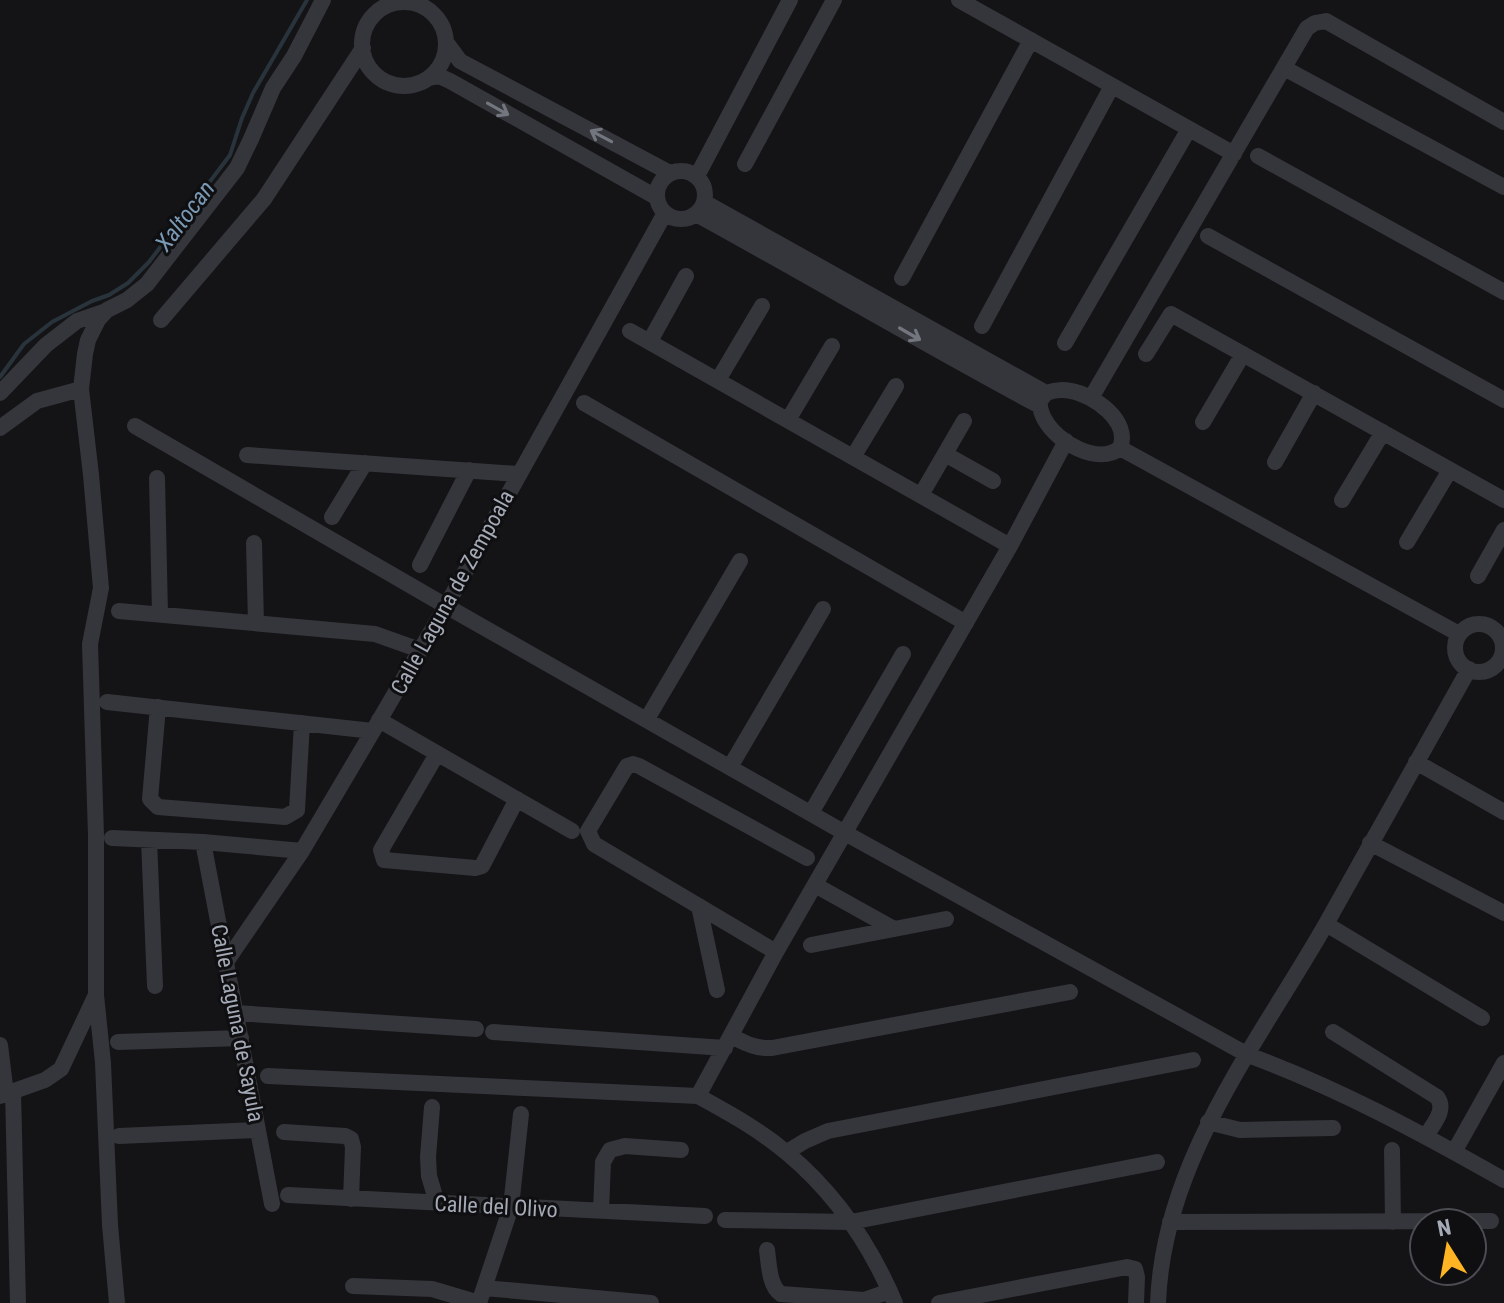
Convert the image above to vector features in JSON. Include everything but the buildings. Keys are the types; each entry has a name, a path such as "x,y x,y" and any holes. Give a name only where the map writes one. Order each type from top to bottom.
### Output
{"street":[{"path":"0,393 46,345 77,321 127,300 147,284 237,168 273,88 294,56 323,0"},
{"path":"697,176 790,0"},
{"path":"745,164 834,0"},
{"path":"959,0 1234,154"},
{"path":"429,78 442,61 446,42 439,20 422,6 401,1 372,17 363,37 365,58 370,68 387,82 408,85 439,76 656,197"},
{"path":"1091,398 1307,28 1326,21 1504,122"},
{"path":"902,278 1031,40"},
{"path":"446,42 460,61 670,173"},
{"path":"161,320 264,199 363,48"},
{"path":"1284,68 1504,187"},
{"path":"982,326 1112,86"},
{"path":"1065,343 1189,129"},
{"path":"1258,156 1504,292"},
{"path":"679,170 697,176 706,193 700,208 683,219 665,213 656,197 662,178 679,170"},
{"path":"700,208 1043,399"},
{"name":"Calle Laguna de Zempoala","path":"226,962 302,851 376,726 665,213"},
{"path":"1208,236 1504,400"},
{"path":"650,341 686,276"},
{"path":"718,380 762,306"},
{"path":"107,310 88,340 81,389 101,588 90,644 96,836 96,995 117,1303"},
{"path":"1146,354 1171,314 1504,500"},
{"path":"630,331 1010,546"},
{"path":"788,420 832,346"},
{"path":"1203,422 1243,354"},
{"path":"853,457 896,386"},
{"path":"0,428 37,401 81,389"},
{"path":"1055,390 1068,390 1091,398 1116,421 1123,442 1120,448 1106,455 1089,452 1066,441 1046,422 1043,399 1055,390"},
{"path":"1275,462 1314,393"},
{"path":"584,403 966,623"},
{"path":"921,495 964,421"},
{"path":"135,426 845,833 1248,1055 1316,1082 1426,1136 1504,1180"},
{"path":"1342,500 1383,432"},
{"path":"698,1096 776,952 1010,546 1066,441"},
{"path":"1120,448 1459,634"},
{"path":"945,454 993,481"},
{"path":"247,455 518,474"},
{"path":"332,517 365,463"},
{"path":"420,565 469,470"},
{"path":"1407,542 1450,470"},
{"path":"157,478 160,614"},
{"path":"1478,576 1504,530"},
{"path":"254,543 256,623"},
{"path":"647,719 740,561"},
{"path":"730,767 823,609"},
{"path":"119,611 375,634 420,650"},
{"path":"1495,629 1504,613"},
{"path":"1483,623 1495,629 1502,641 1502,662 1489,670 1475,672 1463,666 1456,654 1459,634 1469,625 1483,623"},
{"path":"811,813 903,654"},
{"path":"1158,1303 1162,1257 1170,1222 1208,1122 1326,924 1469,669"},
{"path":"107,702 302,723 376,726 437,754 572,831"},
{"path":"158,707 150,799 158,807 291,815 297,810 302,723"},
{"path":"437,754 381,850 384,860 475,868 482,866 517,799"},
{"path":"1416,762 1504,812"},
{"path":"776,952 594,844 588,831 627,766 633,764 807,858"},
{"path":"112,838 302,851"},
{"path":"149,840 155,986"},
{"name":"Calle Laguna de Sayula","path":"203,842 272,1204"},
{"path":"1370,843 1504,913"},
{"path":"815,885 894,929"},
{"path":"699,906 717,990"},
{"path":"811,945 946,919"},
{"path":"1326,924 1482,1018"},
{"path":"493,1032 728,1042 761,1049 1070,992"},
{"path":"6,1094 45,1080 61,1069 96,995"},
{"path":"236,1013 476,1029"},
{"path":"1333,1032 1437,1097 1442,1108 1426,1136"},
{"path":"118,1042 241,1038"},
{"path":"0,1045 6,1094 18,1303"},
{"path":"787,1152 828,1131 1193,1060"},
{"path":"1454,1152 1504,1063"},
{"path":"268,1076 698,1096 741,1120 787,1152 821,1186 851,1222 893,1297 864,1300 781,1294 773,1286 767,1250"},
{"path":"432,1107 428,1157 429,1176 437,1203"},
{"path":"481,1298 511,1207 521,1114"},
{"path":"1208,1122 1240,1130 1333,1128"},
{"path":"119,1136 258,1130"},
{"path":"284,1132 351,1139 351,1199"},
{"path":"601,1211 603,1162 610,1150 625,1146 681,1150"},
{"path":"1392,1150 1393,1222"},
{"path":"725,1220 851,1222 1157,1162"},
{"name":"Calle del Olivo","path":"288,1195 705,1216"},
{"path":"1170,1222 1491,1221"},
{"path":"948,1303 1127,1267 1135,1269 1136,1303"},
{"path":"353,1286 432,1289 481,1298 651,1303"}],"waterway":[{"name":"Xaltocan","path":"0,377 24,344 52,322 109,295 128,283 149,262 230,155 253,93 307,0"}]}
